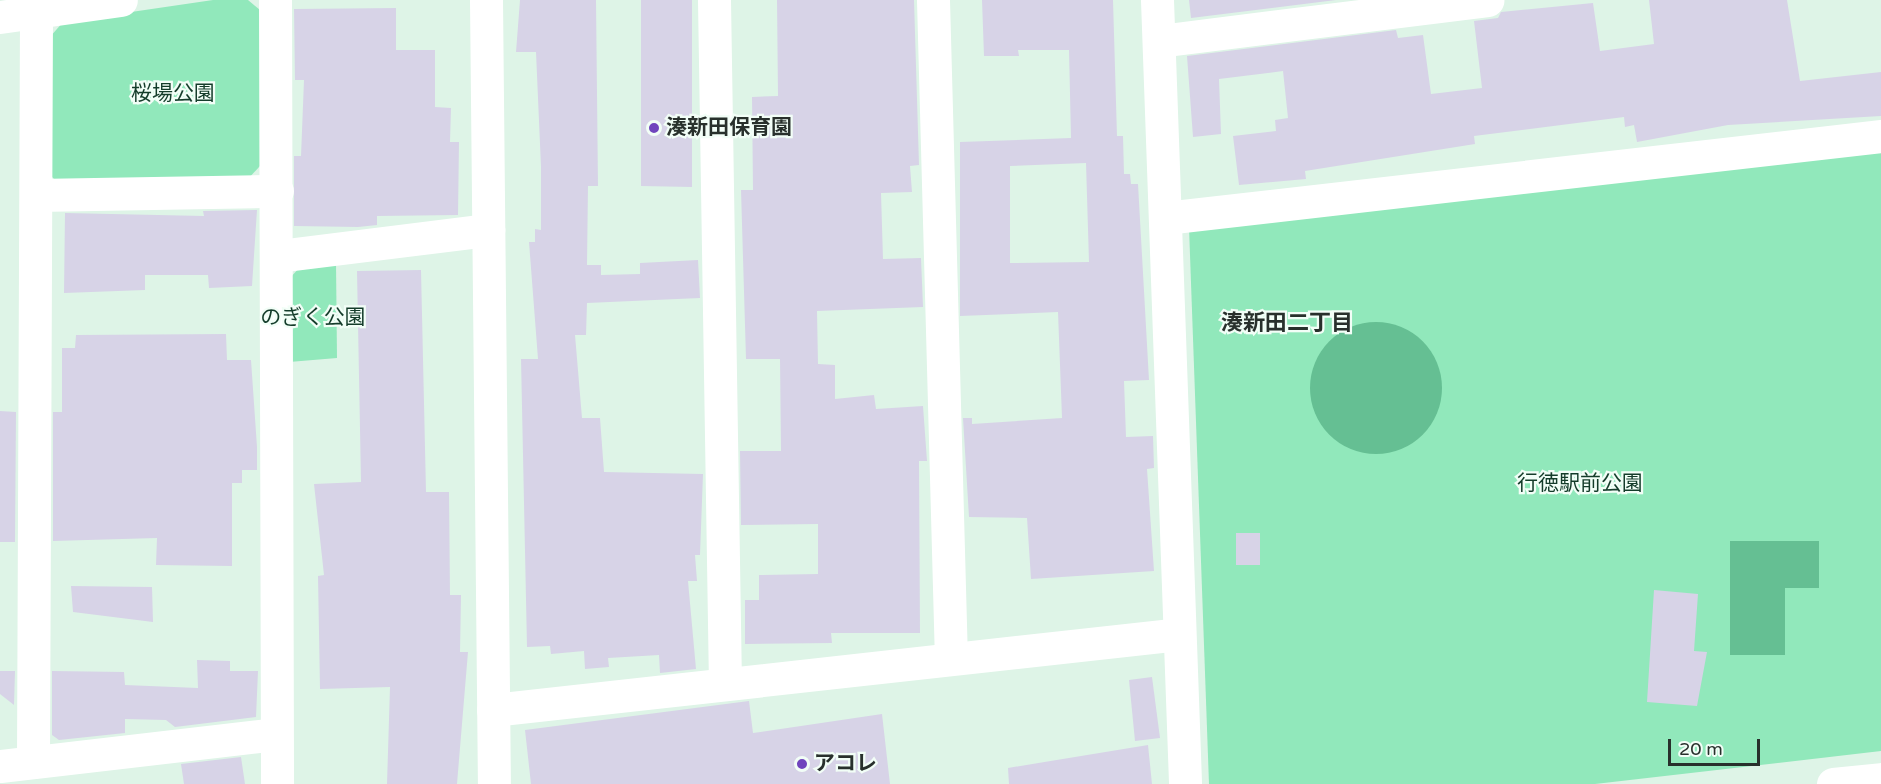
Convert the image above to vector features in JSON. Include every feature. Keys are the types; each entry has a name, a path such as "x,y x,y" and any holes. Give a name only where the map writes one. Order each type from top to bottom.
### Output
{"street":[{"path":"0,16 121,0"},
{"path":"275,0 279,256 277,784"},
{"path":"486,0 494,784"},
{"path":"714,0 725,684"},
{"path":"933,0 951,659"},
{"path":"1157,0 1185,784"},
{"path":"1159,41 1486,0"},
{"path":"33,762 36,12"},
{"path":"1164,218 1881,136"},
{"path":"36,195 278,190"},
{"path":"279,256 488,230"},
{"path":"493,710 1179,634"},
{"path":"0,766 276,734"},
{"path":"1833,784 1881,779"}],"green space":[{"name":"桜場公園","path":"213,0 248,0 260,10 260,166 247,180 60,185 49,174 50,37 63,22"},
{"name":"行徳駅前公園","path":"1881,147 1881,751 1595,784 1209,784 1189,227"},
{"name":"のぎく公園","path":"336,263 337,358 289,362 289,279 300,267"}],"shaded area":[{"path":"1376,322 1401,327 1422,342 1437,363 1442,388 1437,413 1422,434 1401,449 1376,454 1351,449 1330,434 1315,413 1310,388 1315,363 1330,342 1351,327"},
{"path":"1730,541 1819,541 1819,588 1785,588 1785,655 1730,655"}],"building":[{"path":"520,0 596,0 598,186 588,186 587,265 601,265 601,275 640,274 640,263 698,260 700,298 587,303 586,335 575,335 582,418 600,418 604,472 703,474 700,555 695,555 697,581 688,581 696,669 660,673 659,655 608,658 609,667 585,669 584,651 551,654 550,646 527,647 521,359 538,359 529,242 535,242 535,229 541,230 541,167 536,52 516,52"},
{"path":"641,0 692,0 692,187 641,186"},
{"path":"777,0 914,0 919,165 910,166 912,192 881,193 883,259 921,258 923,307 817,311 818,364 835,365 835,399 874,395 876,409 923,406 927,461 919,461 920,633 831,633 832,643 745,644 745,600 759,600 759,575 818,574 818,524 741,525 740,451 781,451 780,359 746,359 741,190 753,190 752,97 778,96"},
{"path":"982,0 1113,0 1117,136 1123,136 1124,174 1130,174 1131,184 1138,184 1149,380 1124,381 1126,437 1153,436 1154,468 1147,469 1154,571 1031,579 1027,518 969,517 963,418 972,418 972,424 1062,418 1058,312 960,316 960,142 1071,138 1069,50 1018,50 1019,56 984,56","holes":["1086,163 1089,262 1010,263 1010,166"]},
{"path":"1189,0 1336,0 1191,18"},
{"path":"1649,0 1787,0 1800,81 1881,72 1881,116 1728,125 1637,142 1634,125 1625,127 1624,117 1474,136 1475,144 1305,171 1306,179 1239,185 1233,136 1276,131 1275,120 1288,118 1283,71 1219,79 1221,134 1193,137 1187,56 1396,30 1398,38 1423,35 1431,94 1482,88 1474,21 1498,18 1501,12 1593,3 1600,51 1654,44"},
{"path":"396,8 396,50 435,50 435,107 451,108 450,142 459,142 458,215 377,216 377,225 358,227 294,226 294,156 301,156 304,80 295,80 294,9"},
{"path":"257,210 252,286 209,288 208,275 145,275 145,290 64,293 65,213 204,216 203,211"},
{"path":"421,270 426,492 449,492 450,595 461,595 460,652 468,652 457,784 387,784 390,687 320,689 318,576 324,575 314,484 361,482 357,271"},
{"path":"226,334 227,360 251,360 257,447 257,470 242,470 242,483 232,483 232,566 156,565 157,538 53,541 53,412 62,412 62,348 75,348 76,335"},
{"path":"0,411 16,412 15,542 0,542"},
{"path":"1236,533 1260,533 1260,565 1236,565"},
{"path":"71,586 152,587 153,622 73,612"},
{"path":"1654,590 1698,594 1694,651 1707,652 1697,706 1647,702"},
{"path":"197,660 230,661 230,671 258,671 256,717 175,727 166,720 125,719 125,733 59,740 52,735 52,671 124,672 125,685 198,688"},
{"path":"0,671 15,671 14,705 0,694"},
{"path":"1152,677 1160,738 1135,741 1129,680"},
{"path":"749,701 753,733 882,714 890,784 531,784 525,730"},
{"path":"1148,745 1152,784 1009,784 1008,768"},
{"path":"241,757 245,784 184,784 181,764"}],"place":[{"name":"湊新田保育園","path":"654,128"},
{"name":"アコレ","path":"802,764"}],"district":[{"name":"湊新田二丁目","path":"1287,324"}]}
